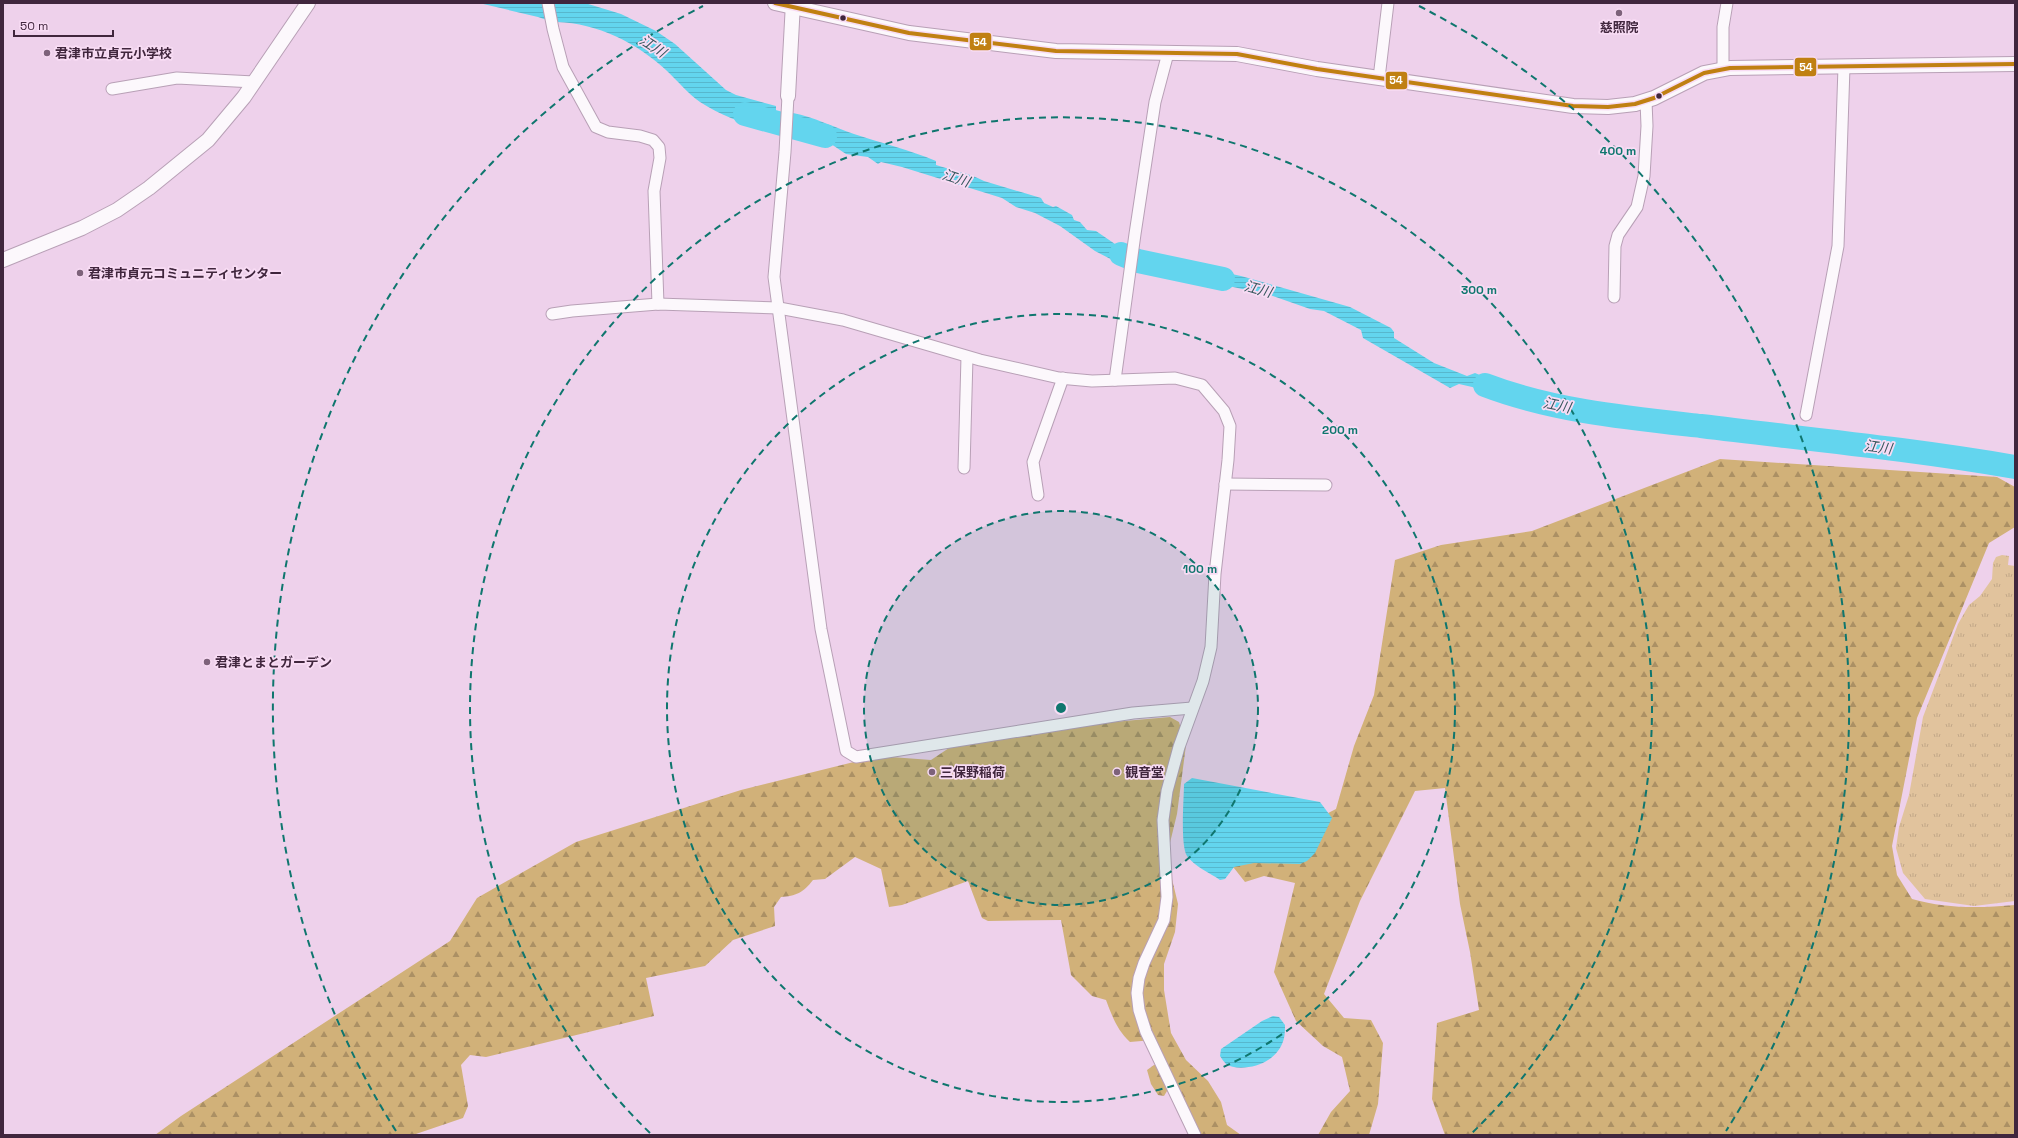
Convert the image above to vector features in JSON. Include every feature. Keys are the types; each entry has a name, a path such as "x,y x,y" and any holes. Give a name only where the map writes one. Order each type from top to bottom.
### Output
{"street":[{"path":"3,260 82,228 124,206 208,140 254,82 308,3"},
{"path":"548,3 552,29 563,67 596,127 608,132 640,136 653,140 658,147 660,158 654,191 658,304"},
{"path":"775,3 793,5 909,33 1048,50 1237,54 1317,69 1573,106 1608,107 1635,104 1704,73 1723,70 2015,64"},
{"path":"1379,78 1388,3"},
{"path":"1723,70 1722,26 1727,3"},
{"path":"793,5 785,152 774,277 821,629 846,751 856,757 1133,713 1192,708"},
{"path":"1115,380 1129,274 1155,102 1168,53"},
{"path":"1806,415 1838,246 1844,67"},
{"path":"112,89 177,78 254,82"},
{"path":"1614,297 1615,246 1618,234 1637,207 1644,176 1647,126 1646,100"},
{"path":"552,314 658,304 778,308 843,320 967,356 1063,378 1092,381 1174,378 1202,385 1224,411 1230,426 1225,484 1214,574 1211,647 1203,681 1192,708 1167,791 1163,820 1167,897 1164,920 1144,963 1139,978 1137,993 1139,1010 1146,1032 1195,1135"},
{"path":"964,468 967,356"},
{"path":"1038,495 1033,462 1063,378"},
{"path":"1225,484 1326,485"}],"green space":[{"path":"1720,459 1997,477 2015,487 2015,527 1989,543 1917,718 1892,846 1897,875 1912,899 1938,905 1964,907 2015,905 2015,1135 1445,1135 1432,1099 1437,1023 1479,1010 1470,952 1460,904 1445,788 1415,791 1360,901 1324,994 1344,1018 1371,1020 1383,1043 1378,1104 1369,1135 1318,1135 1331,1112 1350,1091 1342,1057 1323,1046 1296,1021 1274,972 1295,883 1264,876 1245,882 1230,863 1336,809 1354,746 1374,695 1395,560 1441,545 1532,531"},
{"path":"2002,555 2009,556 2008,565 2015,566 2015,901 1974,906 1925,899 1903,873 1896,848 1899,827 1909,795 1923,717 1958,624 1969,605 1980,596 1992,579 1993,563 1996,557"},
{"path":"1170,717 1179,722 1186,745 1177,814 1168,851 1172,879 1178,904 1175,932 1164,964 1164,990 1171,1033 1186,1060 1208,1081 1221,1102 1227,1125 1241,1135 1201,1135 1179,1088 1167,1091 1164,1096 1158,1095 1151,1084 1147,1070 1154,1065 1166,1063 1153,1040 1130,1042 1118,1028 1106,1000 1092,996 1071,975 1061,920 988,921 982,918 968,881 902,905 889,907 881,869 855,857 825,879 813,880 799,893 781,897 774,907 775,926 733,940 705,966 646,978 654,1016 486,1057 470,1055 461,1065 468,1106 463,1118 413,1135 155,1135 181,1116 450,941 477,898 576,842 741,790 878,756 931,760 955,744 1090,724"}],"water":[{"path":"479,3 544,3 547,20 538,17"},
{"path":"554,3 585,3 621,14 656,31 675,44 726,90 736,95 776,106 776,132 736,120 700,102 655,60 616,36 587,26 557,22"},
{"path":"793,113 926,157 936,161 936,165 1041,198 1044,203 1053,207 1056,206 1072,215 1074,220 1080,222 1087,230 1096,231 1115,244 1127,246 1124,266 1095,251 1060,226 1035,213 1016,207 1002,198 902,167 881,162 878,164 868,157 846,154 831,144 818,145 793,138"},
{"path":"1136,256 1151,260 1152,264 1147,269 1134,266"},
{"path":"1195,266 1241,276 1350,307 1391,328 1394,332 1394,338 1434,363 1467,376 1475,373 1509,387 1509,391 1516,397 1459,384 1450,388 1363,338 1361,330 1324,311 1310,309 1270,295 1233,287 1192,275 1191,271"},
{"path":"1192,778 1320,802 1332,818 1315,853 1307,861 1300,864 1254,863 1234,867 1225,879 1220,880 1190,860 1185,850 1183,832 1184,784"},
{"path":"1273,1016 1279,1017 1285,1025 1283,1042 1275,1055 1259,1065 1241,1068 1226,1064 1220,1056 1221,1049 1262,1021"}],"waterway":[{"name":"江川","path":"745,114 825,136"},
{"name":"江川","path":"1121,254 1138,261 1223,279"},
{"name":"江川","path":"1485,385 1537,401 1591,412 1898,450 2015,467"}],"transit line":[{"name":"54","path":"775,3 909,33 1056,51 1237,54 1317,69 1573,106 1608,107 1635,104 1654,98 1704,73 1730,68 2015,64"}],"place":[{"name":"慈照院","path":"1619,13"},
{"name":"君津市立貞元小学校","path":"47,53"},
{"name":"君津市貞元コミュニティセンター","path":"80,273"},
{"name":"君津とまとガーデン","path":"207,662"},
{"name":"三保野稲荷","path":"932,772"},
{"name":"観音堂","path":"1117,772"}]}
